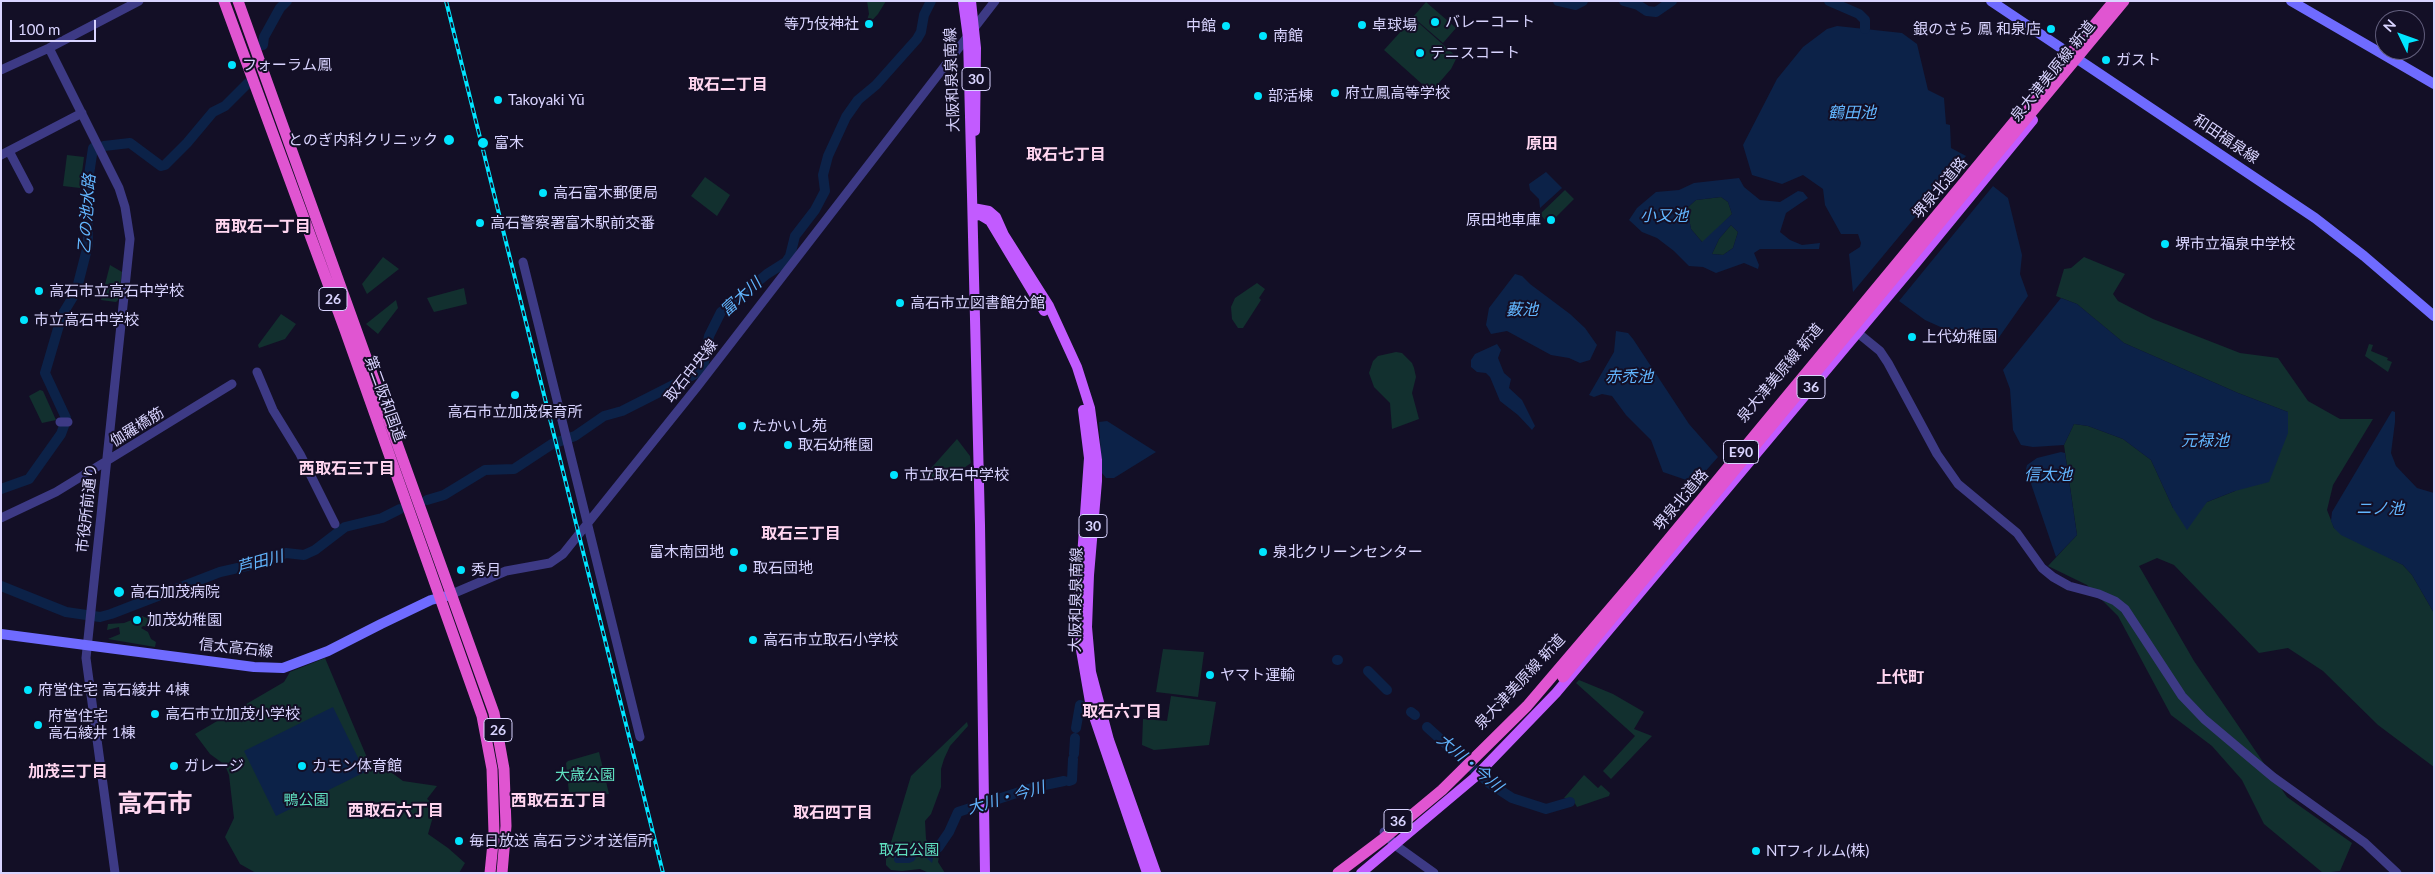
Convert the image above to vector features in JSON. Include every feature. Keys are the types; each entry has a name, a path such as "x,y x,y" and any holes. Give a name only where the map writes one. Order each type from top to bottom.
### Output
{"highway":[{"name":"第二阪和国道","path":"224,1 447,596 484,682 499,736 506,794 502,873"},
{"name":"第二阪和国道","path":"238,1 447,596 487,738 492,769 494,833 490,873"},
{"name":"堺泉北道路","path":"1338,873 1428,802 1472,762 1527,706 1657,553 2114,1"},
{"name":"堺泉北道路","path":"1351,873 1448,795 1505,740 1553,689 2124,1"}],"main road":[{"name":"大阪和泉泉南線","path":"963,1 971,33"},
{"name":"大阪和泉泉南線","path":"971,1 971,33 977,91 975,135 970,157 985,873"},
{"name":"和田福泉線","path":"1991,1 2315,218 2364,256 2434,316"},
{"name":"泉大津美原線 新道","path":"1330,873 1384,832 1462,765 1510,718 1577,642 2108,1"},
{"name":"泉大津美原線 新道","path":"1360,873 1474,778 1539,711 1595,648 2130,1"},
{"path":"2291,1 2434,84"},
{"name":"大阪和泉泉南線","path":"972,212 989,211 996,217 1004,235 1049,306 1077,367 1090,408 1098,481 1089,575 1087,627 1091,672 1108,740 1156,873"},
{"name":"大阪和泉泉南線","path":"972,212 990,221 1043,310 1072,370 1083,411 1089,458 1079,599 1081,650 1091,708 1147,873"},
{"name":"信太高石線","path":"1,634 254,667 283,668 328,652 381,624 447,596"}],"street":[{"path":"1,70 50,48 139,1"},
{"name":"取石中央線","path":"447,596 506,571 557,560 697,387 995,1"},
{"name":"市役所前通り","path":"50,48 99,148 125,207 130,239 86,658 115,873"},
{"path":"29,189 5,153 82,113"},
{"path":"523,262 640,737"},
{"path":"1842,322 1880,351 1937,454 1958,484 2017,534 2042,568 2052,577 2069,586 2099,594 2115,601 2125,609 2182,696 2204,719 2273,777 2365,843 2397,873"},
{"path":"257,372 273,410 300,454 335,524"},
{"name":"伽羅橋筋","path":"1,518 56,492 232,384"},
{"path":"1384,832 1394,845 1434,873"}],"green space":[{"name":"等乃伎神社","path":"867,1 886,1 878,14 864,29 869,14"},
{"name":"バレーコート","path":"1426,2 1456,28 1443,43 1413,17"},
{"name":"テニスコート","path":"1413,18 1457,57 1451,69 1431,92 1384,50"},
{"path":"67,155 84,157 80,188 63,186"},
{"path":"705,177 730,195 717,216 691,196"},
{"path":"1565,190 1574,199 1556,217 1552,214 1546,221 1540,214"},
{"path":"1721,197 1728,202 1732,214 1703,243 1691,229 1687,208 1696,200"},
{"path":"1731,225 1738,232 1733,248 1723,255 1712,254 1719,239"},
{"path":"383,257 399,269 367,294 362,284"},
{"path":"2084,257 2125,274 2113,294 2118,301 2153,319 2240,353 2278,358 2308,401 2340,419 2373,419 2333,485 2327,510 2334,528 2403,565 2412,575 2434,613 2434,767 2378,725 2323,671 2288,648 2259,653 2174,565 2157,558 2139,566 2194,661 2287,797 2352,843 2340,871 2323,873 2264,824 2242,780 2212,746 2171,715 2118,616 2087,585 2048,566 2077,535 2064,445 2074,424 2088,426 2123,439 2151,460 2173,508 2207,502 2235,491 2288,412 2238,393 2124,343 2077,304 2056,296 2064,269 2071,268"},
{"path":"110,265 122,272 118,300 116,302 101,300"},
{"path":"1257,283 1265,289 1259,298 1261,300 1243,328 1238,328 1232,319 1231,307 1235,298"},
{"path":"464,288 467,304 434,312 427,298"},
{"path":"396,300 398,308 378,334 366,324"},
{"path":"281,314 296,324 285,339 259,348 258,345"},
{"path":"2369,344 2373,345 2371,351 2388,358 2387,360 2392,362 2388,372 2365,356"},
{"path":"1396,352 1402,353 1412,363 1414,368 1416,377 1412,393 1419,419 1392,429 1390,403 1374,387 1369,373 1373,361 1378,356"},
{"path":"40,390 43,391 56,420 42,423 29,396"},
{"path":"957,439 970,456 971,463 961,470 954,482 925,475"},
{"path":"142,616 154,621 150,627 143,626 141,628 148,632 151,639 156,642 155,647 108,639 120,634 119,627 107,630 108,624 124,623"},
{"path":"1163,649 1204,652 1198,697 1156,692"},
{"name":"鴨公園","path":"325,658 368,760 380,764 403,781 437,786 427,799 436,806 428,834 465,863 459,873 256,873 240,864 225,837 234,818 229,775 225,765 210,754 195,734 284,682 290,672"},
{"path":"1579,680 1613,694 1644,712 1634,729 1652,736 1611,779 1603,771 1635,736 1576,683"},
{"path":"1171,696 1216,702 1209,745 1154,750 1142,745 1143,719 1167,721"},
{"name":"取石公園","path":"967,722 968,726 950,746 944,759 941,769 941,787 931,814 925,821 926,839 929,845 940,852 938,862 945,873 929,873 920,869 891,870 886,865 886,859 911,776"},
{"name":"大歳公園","path":"599,752 609,794 571,796 569,793 566,763"},
{"path":"1584,775 1598,788 1601,785 1610,793 1609,796 1577,807 1572,798 1564,798"}],"water":[{"name":"鶴田池","path":"1837,26 1902,33 1917,44 1928,90 1944,98 1946,124 1950,125 1951,148 1966,156 1853,292 1849,254 1860,247 1861,243 1858,234 1841,234 1825,205 1823,189 1803,175 1782,184 1752,175 1743,145 1777,79 1803,47 1827,29"},
{"path":"1546,172 1562,188 1540,208 1539,199 1530,190 1529,184"},
{"name":"小又池","path":"1739,178 1744,187 1760,200 1780,202 1798,191 1803,192 1808,198 1786,213 1780,232 1790,240 1802,245 1820,243 1819,249 1760,249 1754,253 1759,265 1758,269 1744,263 1716,273 1703,267 1689,266 1674,251 1657,238 1642,232 1629,220 1637,208 1656,192 1679,190 1694,183","holes":["1721,197 1728,202 1732,214 1702,242 1691,229 1687,208 1696,200","1731,225 1738,232 1733,248 1723,255 1712,254 1719,239"]},
{"path":"1993,186 2008,198 2022,255 2020,274 2028,296 1995,343 1986,342 1963,329 1945,329 1925,320 1899,301"},
{"name":"藪池","path":"1515,274 1522,276 1585,328 1597,345 1590,360 1580,363 1569,358 1551,355 1507,331 1491,334 1486,325 1489,308"},
{"name":"元禄池","path":"2061,298 2077,304 2124,343 2238,393 2288,412 2288,433 2269,482 2235,491 2207,502 2187,530 2173,508 2151,460 2123,439 2088,426 2074,424 2064,445 2033,447 2021,445 2013,430 2010,389 2003,370"},
{"name":"赤禿池","path":"1616,331 1628,333 1633,339 1689,424 1718,457 1695,483 1663,472 1651,440 1626,415 1612,396 1602,394 1594,397 1589,395 1614,352"},
{"path":"1497,344 1501,350 1498,358 1504,373 1511,379 1509,388 1522,400 1535,426 1532,430 1518,415 1500,401 1490,377 1486,373 1477,372 1471,367 1471,360 1475,354"},
{"name":"ニノ池","path":"2392,411 2395,412 2395,422 2391,453 2396,466 2417,488 2434,493 2434,613 2412,575 2403,565 2341,535 2334,528 2331,521 2332,512"},
{"path":"1107,421 1156,452 1114,478 1106,478 1102,473 1099,422"},
{"name":"信太池","path":"2061,452 2065,453 2077,535 2056,557 2026,469 2027,465 2037,458"},
{"name":"カモン体育館","path":"333,707 365,772 276,816 244,751"},
{"path":"909,848 921,853 935,850 932,863 926,857 916,857 914,861 909,863 896,863 894,861 895,854"}],"waterway":[{"name":"乙の池水路","path":"263,45 264,37 280,8 287,1"},
{"name":"富木川","path":"427,500 444,495 485,470 514,469 552,444 575,436 604,416 622,411 697,373 703,368 709,336 721,312 767,274 786,262 790,256 795,236 815,210 825,191 823,175 828,156 846,117 858,100 876,85 917,39 921,32 924,15 931,1"},
{"name":"富木川","path":"1558,1 1575,5 1583,1"},
{"name":"富木川","path":"1624,1 1638,5 1647,11 1656,12 1672,1"},
{"name":"富木川","path":"1829,1 1859,14 1865,20 1865,29"},
{"name":"乙の池水路","path":"104,146 130,143 161,166 165,165 187,143 213,112 225,106 248,83"},
{"name":"乙の池水路","path":"66,418 45,373 62,315 76,292 88,245 87,188 93,148"},
{"name":"乙の池水路","path":"1,489 29,479 61,434 64,426"},
{"name":"芦田川","path":"1,586 66,612 100,617 220,572 260,563 286,553 304,555 315,550 345,527 382,518 400,509"},
{"name":"大川・今川","path":"1368,671 1387,690"},
{"name":"大川・今川","path":"1076,728 1080,705"},
{"name":"大川・今川","path":"1411,712 1415,715"},
{"name":"大川・今川","path":"1427,727 1489,783 1512,798 1546,809 1570,802"},
{"name":"大川・今川","path":"1074,754 1075,738"},
{"name":"大川・今川","path":"1069,781 1072,780 1073,759"},
{"name":"大川・今川","path":"938,848 949,832 958,812 1035,787 1064,781"}],"railway":[{"path":"446,1 663,873"}],"place":[{"name":"バレーコート","path":"1435,22"},
{"name":"等乃伎神社","path":"869,24"},
{"name":"卓球場","path":"1362,25"},
{"name":"中館","path":"1226,26"},
{"name":"銀のさら 鳳 和泉店","path":"2051,29"},
{"name":"南館","path":"1263,36"},
{"name":"テニスコート","path":"1420,53"},
{"name":"ガスト","path":"2106,60"},
{"name":"フォーラム鳳","path":"232,65"},
{"name":"府立鳳高等学校","path":"1335,93"},
{"name":"部活棟","path":"1258,96"},
{"name":"Takoyaki Yū","path":"498,100"},
{"name":"とのぎ内科クリニック","path":"449,140"},
{"name":"富木","path":"483,143"},
{"name":"高石富木郵便局","path":"543,193"},
{"name":"原田地車庫","path":"1551,220"},
{"name":"高石警察署富木駅前交番","path":"480,223"},
{"name":"堺市立福泉中学校","path":"2165,244"},
{"name":"高石市立高石中学校","path":"39,291"},
{"name":"高石市立図書館分館","path":"900,303"},
{"name":"市立高石中学校","path":"24,320"},
{"name":"上代幼稚園","path":"1912,337"},
{"name":"高石市立加茂保育所","path":"515,395"},
{"name":"たかいし苑","path":"742,426"},
{"name":"取石幼稚園","path":"788,445"},
{"name":"市立取石中学校","path":"894,475"},
{"name":"富木南団地","path":"734,552"},
{"name":"泉北クリーンセンター","path":"1263,552"},
{"name":"取石団地","path":"743,568"},
{"name":"秀月","path":"461,570"},
{"name":"高石加茂病院","path":"119,592"},
{"name":"加茂幼稚園","path":"137,620"},
{"name":"高石市立取石小学校","path":"753,640"},
{"name":"ヤマト運輸","path":"1210,675"},
{"name":"府営住宅 高石綾井 4棟","path":"28,690"},
{"name":"高石市立加茂小学校","path":"155,714"},
{"name":"府営住宅 高石綾井 1棟","path":"38,725"},
{"name":"ガレージ","path":"174,766"},
{"name":"カモン体育館","path":"302,766"},
{"name":"毎日放送 高石ラジオ送信所","path":"459,841"},
{"name":"NTフィルム(株)","path":"1756,851"}],"district":[{"name":"取石二丁目","path":"728,85"},
{"name":"原田","path":"1542,144"},
{"name":"取石七丁目","path":"1066,155"},
{"name":"西取石一丁目","path":"263,227"},
{"name":"西取石三丁目","path":"347,469"},
{"name":"取石三丁目","path":"801,534"},
{"name":"上代町","path":"1900,678"},
{"name":"取石六丁目","path":"1122,712"},
{"name":"加茂三丁目","path":"68,772"},
{"name":"西取石五丁目","path":"559,801"},
{"name":"高石市","path":"155,804"},
{"name":"西取石六丁目","path":"396,811"},
{"name":"取石四丁目","path":"833,813"}]}
